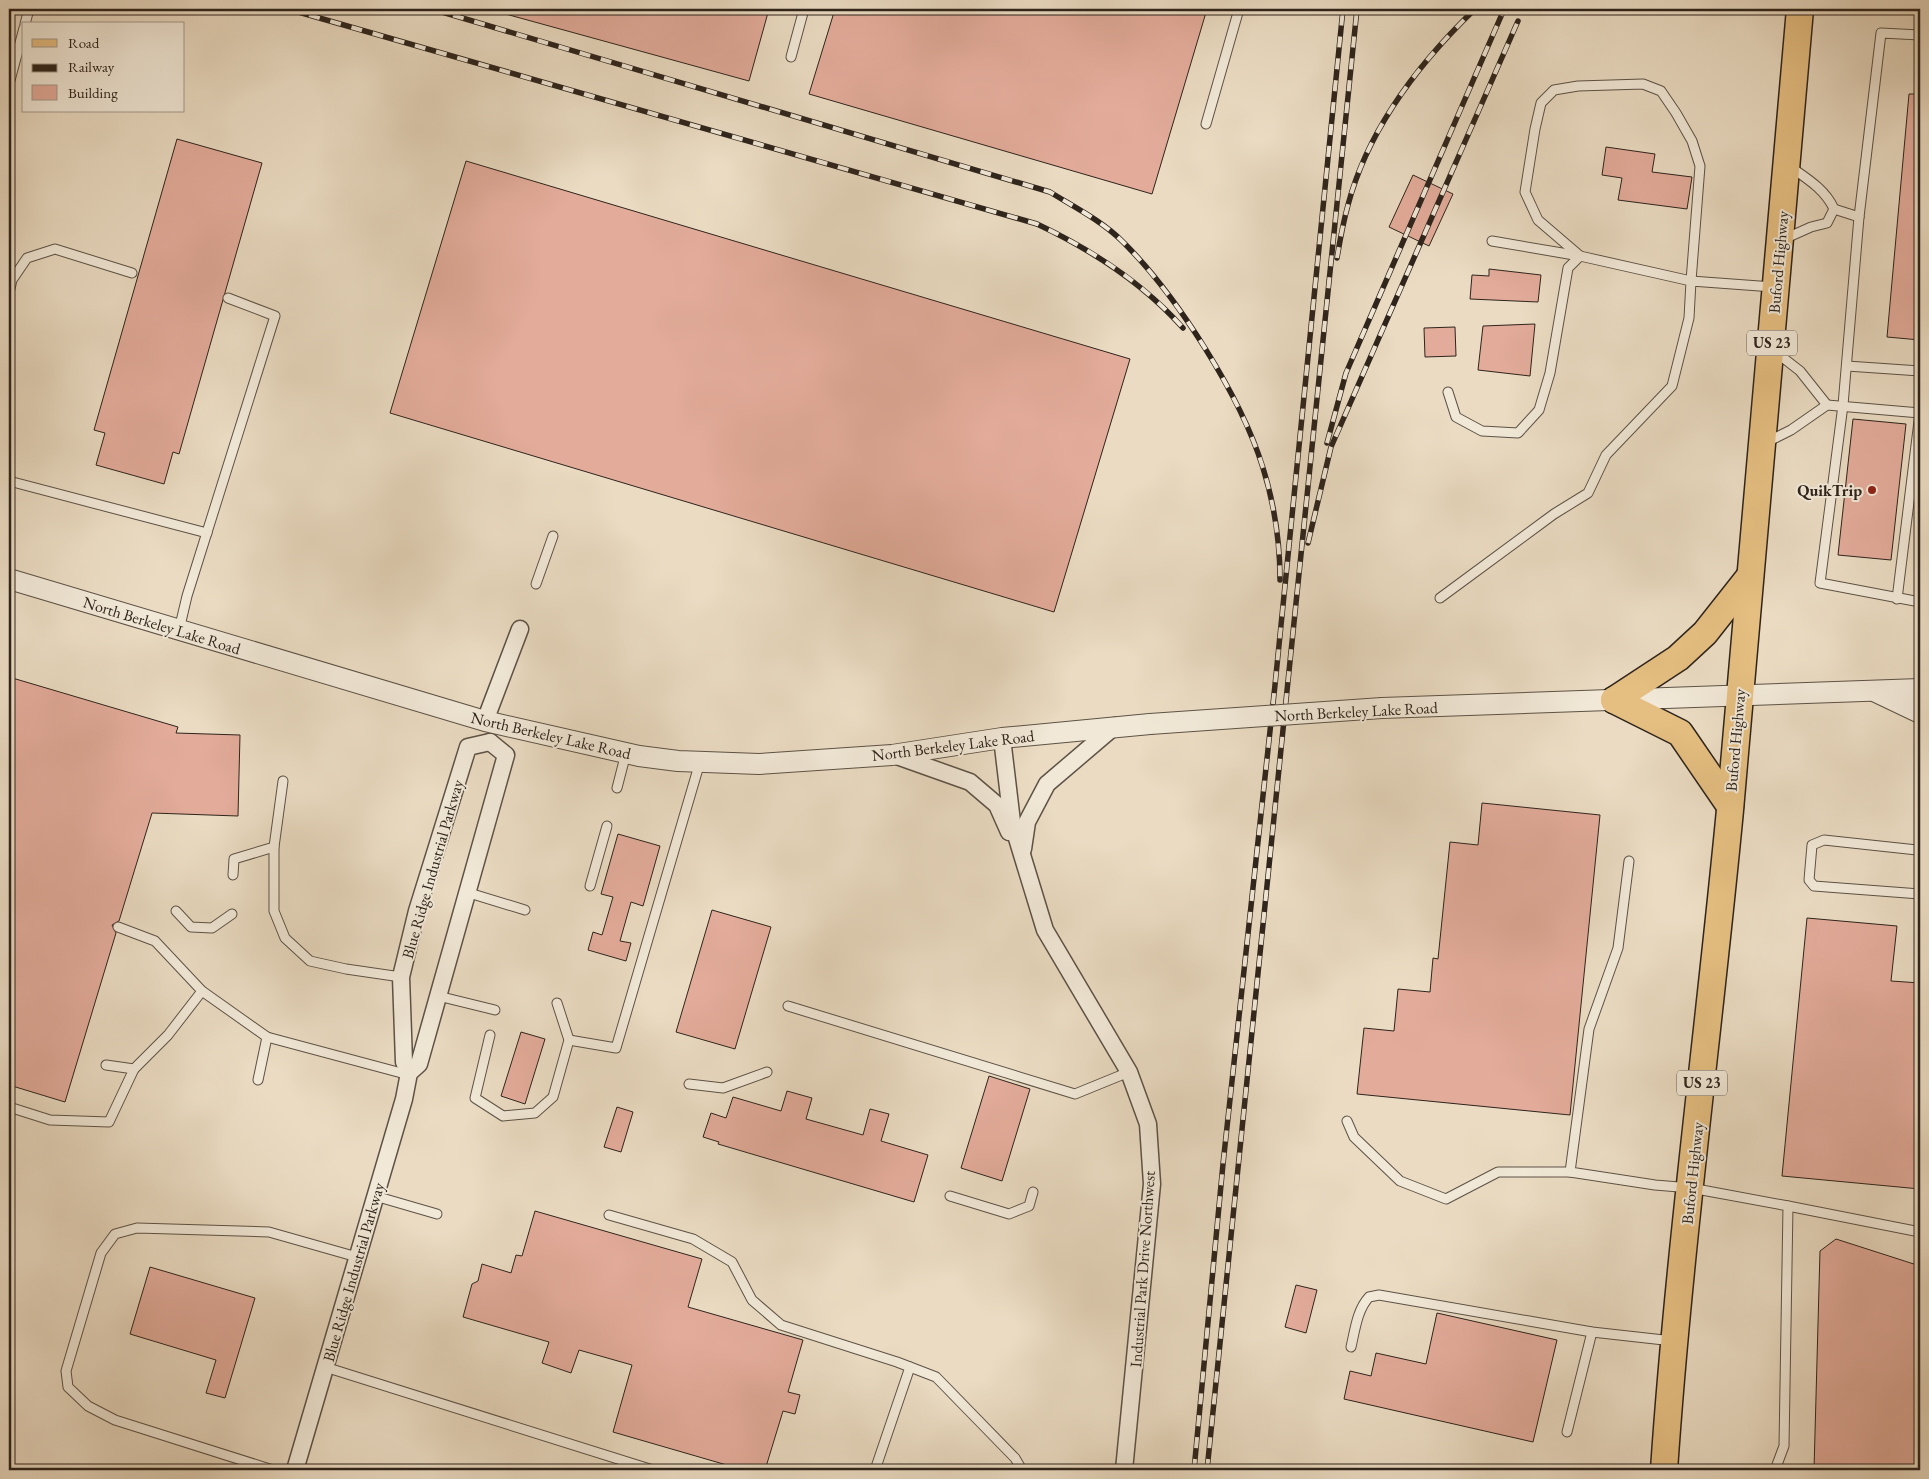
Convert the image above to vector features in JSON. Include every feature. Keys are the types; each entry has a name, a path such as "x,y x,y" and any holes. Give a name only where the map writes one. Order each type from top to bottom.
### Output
{"main road":[{"name":"Buford Highway","path":"1664,1470 1673,1341 1691,1188 1730,806 1800,9"},
{"path":"1614,700 1678,658 1705,632 1750,576"},
{"path":"1614,700 1680,733 1730,806"}],"street":[{"name":"North Berkeley Lake Road","path":"9,579 179,630 490,729 678,761 760,764 892,754 1002,738 1115,726 1382,708 1920,689"},
{"path":"490,729 520,629"},
{"path":"1875,691 1920,713"},
{"path":"1022,859 1026,822 1047,784 1115,726"},
{"name":"Blue Ridge Industrial Parkway","path":"295,1470 409,1074 419,1064 506,754 490,729 468,747 417,911 401,977 404,1062 409,1074"},
{"name":"Industrial Park Drive Northwest","path":"1002,738 1012,822 1045,930 1129,1072 1148,1124 1152,1184 1124,1470"},
{"path":"892,754 970,782 997,805 1022,859"}],"lane":[{"path":"26,22 29,9"},
{"path":"791,57 804,9"},
{"path":"1206,124 1239,9"},
{"path":"1920,35 1881,33 1859,217 1843,405 1820,582 1897,599 1920,602"},
{"path":"9,84 22,35"},
{"path":"1440,598 1554,514 1588,493 1606,455 1672,386 1689,318 1700,166 1692,141 1661,91 1643,84 1578,86 1554,90 1541,103 1534,128 1525,192 1538,220 1580,256"},
{"path":"1786,164 1818,188 1830,200 1834,209 1859,217"},
{"path":"1779,241 1811,226 1827,223 1834,209"},
{"path":"1492,241 1580,256 1691,281 1776,287"},
{"path":"9,293 12,280 28,258 55,249 132,273"},
{"path":"1448,392 1456,417 1482,431 1518,433 1539,410 1550,373 1568,268 1580,256"},
{"path":"179,630 187,596 275,316 228,298"},
{"path":"1771,348 1800,371 1827,405"},
{"path":"1847,366 1920,371"},
{"path":"1762,444 1791,430 1827,405 1920,413 1897,599"},
{"path":"9,481 207,533"},
{"path":"536,584 553,536"},
{"path":"617,788 626,753"},
{"path":"569,1040 616,1048 700,762"},
{"path":"283,781 274,847 274,911 284,938 310,961 346,969 401,977"},
{"path":"590,886 607,826"},
{"path":"1920,852 1917,850 1824,840 1812,845 1809,880 1814,886 1920,894"},
{"path":"233,875 234,858 274,847"},
{"path":"1570,1172 1589,1029 1618,948 1629,861"},
{"path":"466,892 525,910"},
{"path":"176,911 191,927 212,928 232,914"},
{"path":"118,926 155,941 202,991 268,1037 409,1074"},
{"path":"9,1107 50,1120 109,1122 134,1069 168,1035 202,991"},
{"path":"438,996 495,1010"},
{"path":"490,1035 475,1098 503,1116 535,1113 553,1097 569,1040 557,1003"},
{"path":"788,1006 1075,1094 1129,1072"},
{"path":"258,1080 268,1037"},
{"path":"106,1065 134,1069"},
{"path":"689,1084 723,1088 767,1072"},
{"path":"1347,1121 1354,1137 1400,1182 1446,1198 1498,1172 1570,1172 1655,1185 1691,1188 1920,1232"},
{"path":"950,1196 1010,1214 1029,1206 1033,1192"},
{"path":"375,1196 437,1214"},
{"path":"1775,1470 1784,1446 1788,1206"},
{"path":"609,1216 693,1239 732,1262 752,1300 781,1324 936,1377 1015,1458 1022,1470"},
{"path":"273,1470 115,1420 88,1406 68,1387 66,1371 101,1253 115,1234 137,1228 269,1232 357,1258"},
{"path":"1351,1347 1359,1314 1365,1301 1369,1296 1379,1295 1592,1332 1673,1341"},
{"path":"1567,1432 1592,1332"},
{"path":"325,1367 653,1470"},
{"path":"875,1470 910,1367"}],"building":[{"path":"503,9 769,9 749,81 502,13"},
{"path":"835,9 1207,9 1152,194 809,94"},
{"path":"1909,94 1920,94 1920,340 1887,337"},
{"path":"177,139 262,163 179,454 173,452 164,484 96,465 105,433 94,430"},
{"path":"1606,147 1655,154 1652,172 1692,177 1687,209 1618,200 1622,178 1602,175"},
{"path":"466,161 1130,359 1054,612 390,413"},
{"path":"1413,175 1453,194 1429,246 1389,227"},
{"path":"1489,269 1541,275 1538,302 1470,299 1472,275 1489,276"},
{"path":"1535,324 1530,376 1478,370 1483,326"},
{"path":"1455,327 1456,356 1425,357 1424,328"},
{"name":"QuikTrip","path":"1853,419 1906,424 1891,560 1838,555"},
{"path":"9,677 178,727 176,733 240,735 238,816 152,813 119,921 112,925 116,933 65,1102 9,1085"},
{"path":"1482,803 1600,815 1570,1115 1357,1094 1364,1028 1394,1031 1398,989 1430,992 1433,958 1438,959 1450,842 1478,845"},
{"path":"618,834 660,846 643,906 631,902 620,941 631,943 626,961 588,950 593,932 602,935 613,897 601,894"},
{"path":"712,910 771,927 735,1049 676,1032"},
{"path":"1807,918 1897,926 1891,981 1920,983 1920,1189 1782,1176"},
{"path":"521,1032 545,1039 525,1104 501,1096"},
{"path":"989,1076 1030,1089 1002,1181 961,1168"},
{"path":"787,1091 812,1098 806,1119 863,1135 870,1109 889,1114 881,1141 928,1155 914,1202 718,1144 719,1142 703,1137 711,1113 726,1118 733,1097 781,1111"},
{"path":"617,1107 633,1112 621,1152 604,1147"},
{"path":"535,1211 702,1259 688,1307 803,1340 788,1392 800,1395 795,1414 783,1411 765,1470 744,1470 613,1432 632,1365 579,1350 571,1373 542,1363 549,1342 463,1317 472,1284 478,1281 482,1264 511,1273 516,1255 522,1256"},
{"path":"1836,1239 1920,1266 1920,1470 1814,1470 1820,1251"},
{"path":"150,1267 255,1298 225,1398 206,1393 216,1360 130,1334"},
{"path":"1296,1285 1317,1290 1306,1333 1285,1327"},
{"path":"1437,1313 1557,1340 1533,1442 1344,1399 1350,1371 1371,1376 1376,1353 1426,1364"}],"railway":[{"path":"288,9 1037,224 1097,256 1115,268 1151,296 1183,328"},
{"path":"432,9 1050,192 1097,221 1122,241 1164,289 1204,347 1239,410 1253,440 1270,495 1278,538 1280,580"},
{"path":"1194,1470 1223,1164 1275,685 1343,9"},
{"path":"1207,1470 1357,9"},
{"path":"1337,258 1346,212 1357,177 1368,150 1382,124 1415,75 1475,9"},
{"path":"1327,443 1346,373 1502,14"},
{"path":"1308,543 1331,447 1518,21"}],"place":[{"name":"QuikTrip","path":"1872,490"}]}
